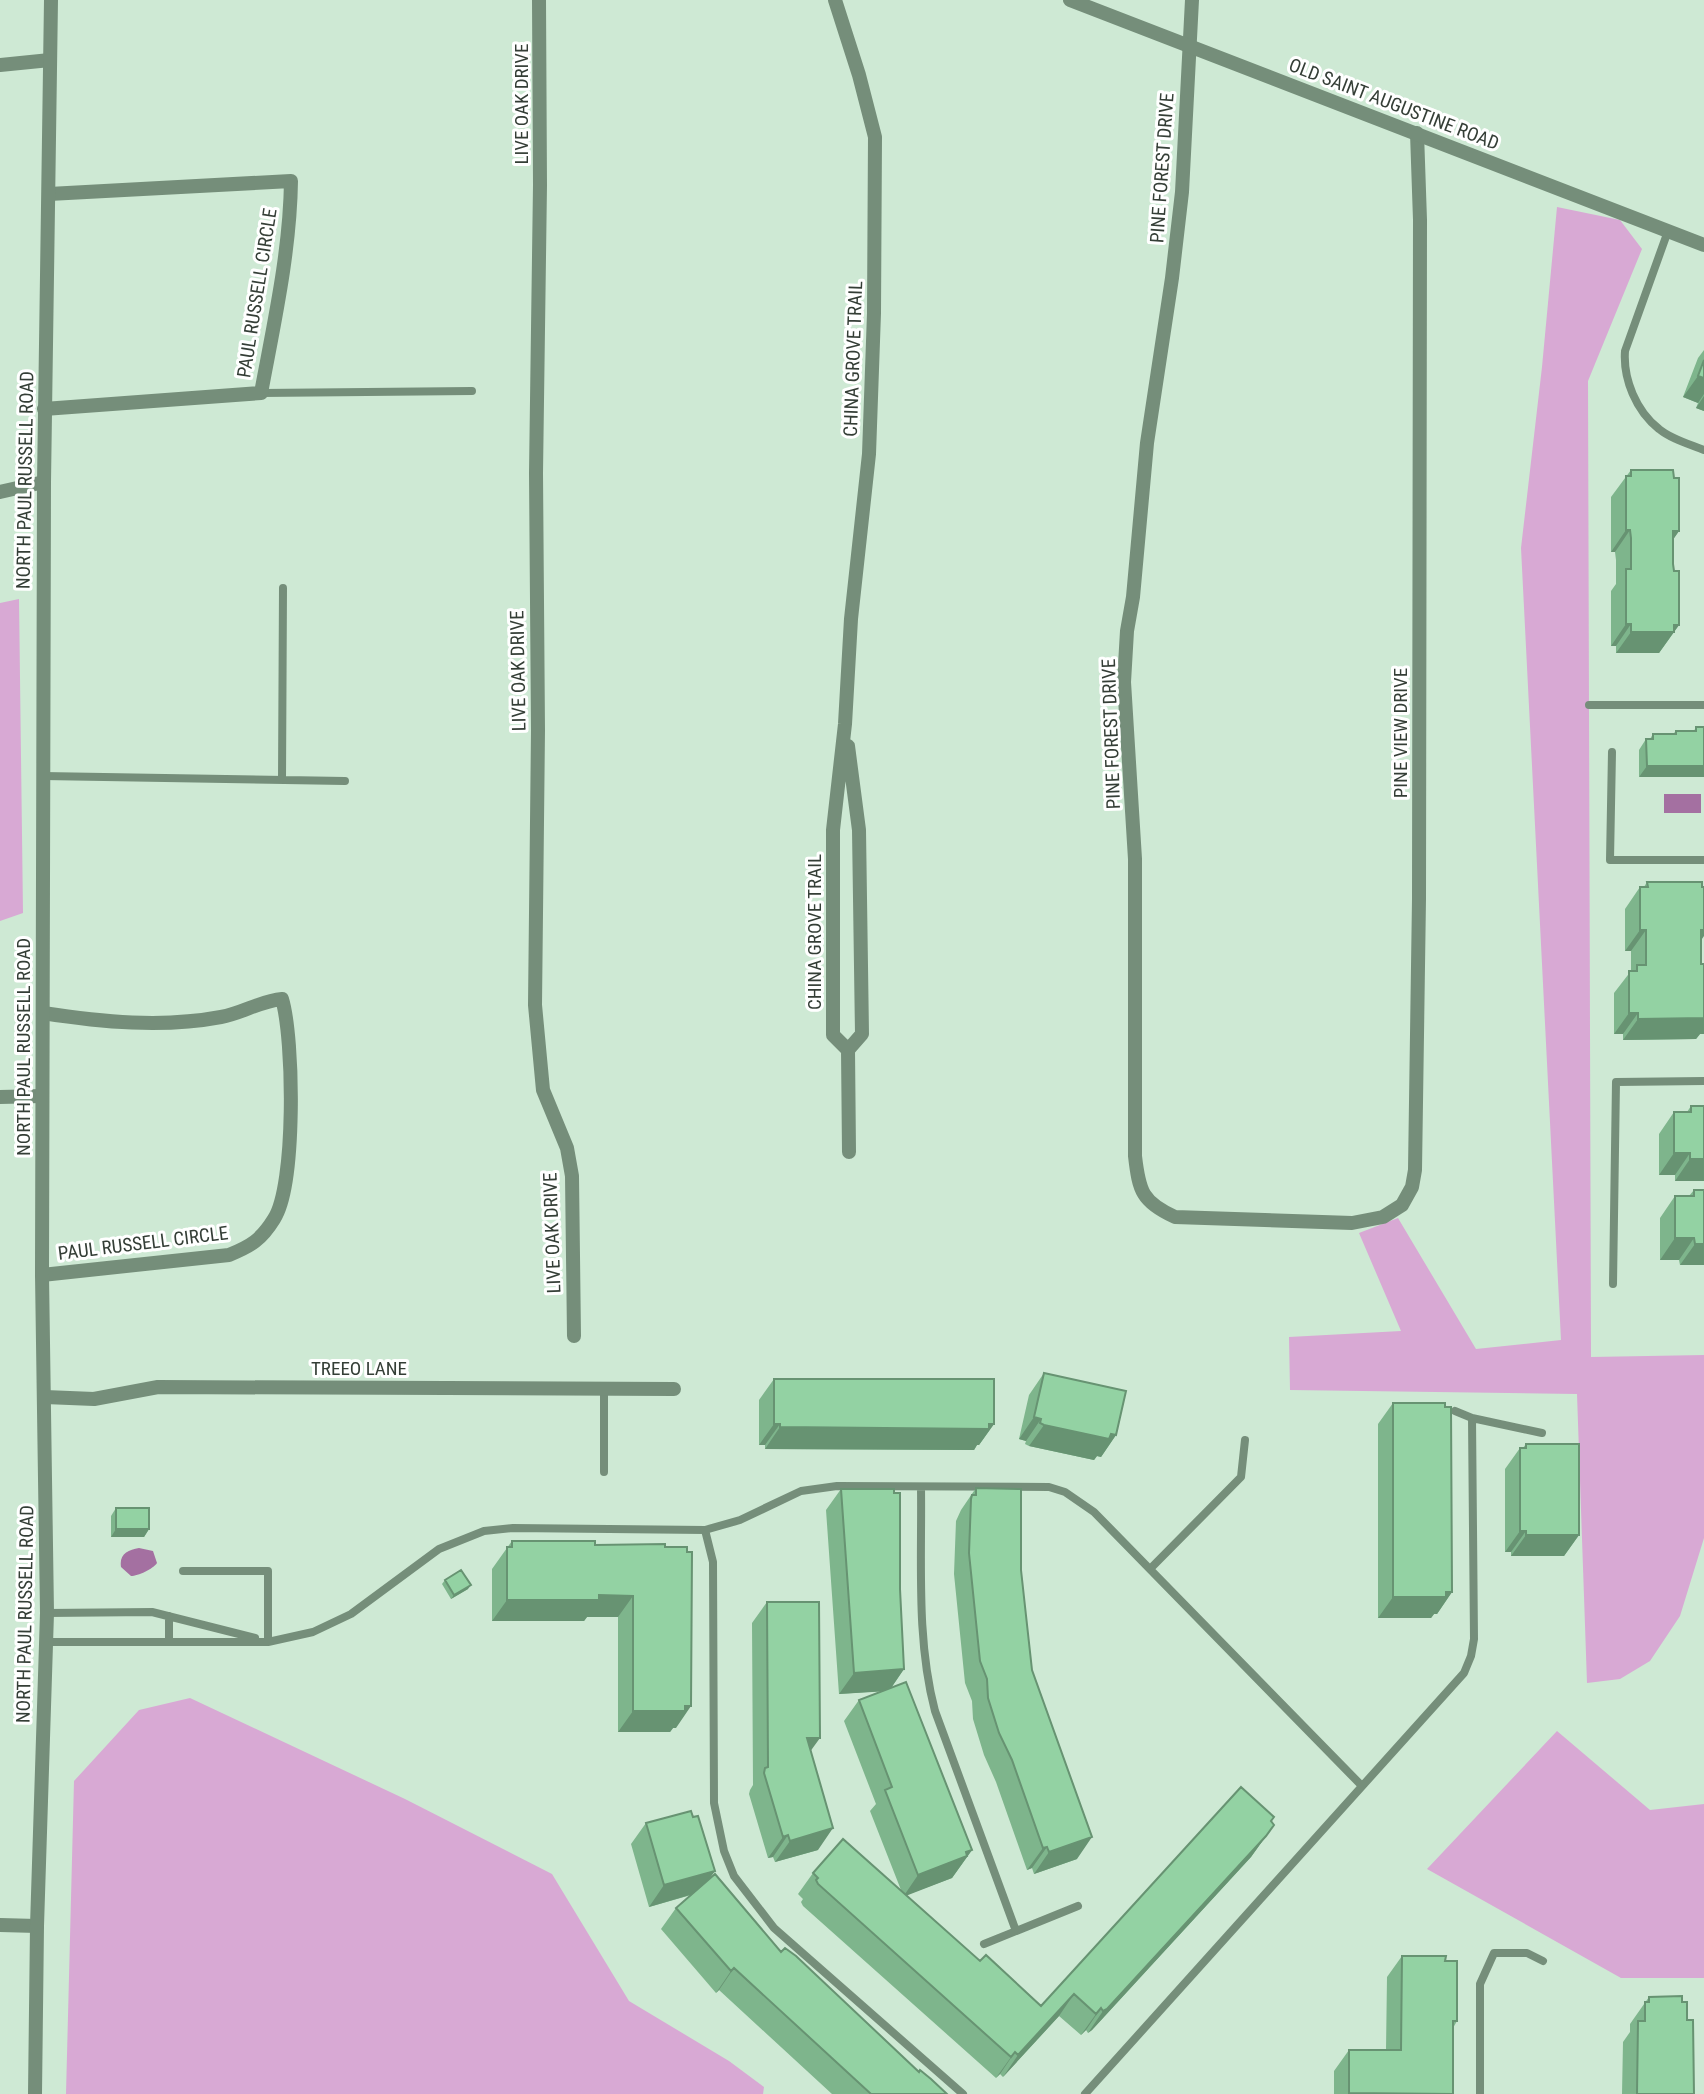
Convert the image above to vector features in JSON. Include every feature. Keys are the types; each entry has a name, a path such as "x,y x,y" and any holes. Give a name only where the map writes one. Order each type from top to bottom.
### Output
{"street":[{"name":"NORTH PAUL RUSSELL ROAD","path":"35,2094 37,1926 47,1613 42,1275 43,776 44,409 50,194 51,0"},
{"name":"LIVE OAK DRIVE","path":"539,0 535,1005 543,1090 566,1148 572,1176 574,1336"},
{"name":"CHINA GROVE TRAIL","path":"835,0 875,137 874,313 869,454 851,619 845,724 833,830 833,1035 848,1050"},
{"name":"OLD SAINT AUGUSTINE ROAD","path":"1070,0 1704,245"},
{"name":"PINE FOREST DRIVE","path":"1192,0 1182,192 1145,456 1124,682 1135,859 1135,1156 1138,1179 1147,1200 1155,1208 1175,1217 1280,1221"},
{"path":"0,65 50,60"},
{"name":"PINE VIEW DRIVE","path":"1280,1221 1352,1223 1383,1217 1402,1205 1412,1187 1415,1170 1419,899 1420,220 1417,133"},
{"name":"PAUL RUSSELL CIRCLE","path":"44,409 261,393 283,272 291,206 291,181 50,194"},
{"path":"0,492 44,482"},
{"name":"CHINA GROVE TRAIL","path":"845,724 859,830 862,1034 848,1050 849,1152"},
{"name":"PAUL RUSSELL CIRCLE","path":"42,1275 229,1255 254,1244 276,1217 286,1186 291,1083 288,1018 282,999 264,1001 223,1016 182,1023 43,1013"},
{"path":"0,1097 43,1096"},
{"name":"TREEO LANE","path":"45,1397 94,1399 158,1387 674,1389"},
{"path":"0,1925 37,1926"}],"lane":[{"path":"1668,231 1625,351 1624,369 1628,386 1658,429 1704,450"},
{"path":"261,393 472,391"},
{"path":"282,780 283,588"},
{"path":"1589,705 1704,705"},
{"path":"1612,752 1610,860 1704,860"},
{"path":"43,776 345,781"},
{"path":"1613,1284 1616,1082 1704,1081"},
{"path":"604,1388 604,1472"},
{"path":"1455,1411 1472,1418 1542,1433"},
{"path":"1085,2094 1464,1673 1474,1639 1472,1418"},
{"path":"1150,1569 1241,1477 1245,1440"},
{"path":"46,1642 268,1642 313,1632 351,1614 439,1549 484,1531 513,1528 705,1530 740,1520 801,1491 837,1486 1049,1487 1065,1492 1094,1512 1362,1786"},
{"path":"921,1487 923,1639 929,1687 935,1711 1016,1931"},
{"path":"705,1530 713,1562 714,1803 724,1851 734,1876 774,1928 963,2094"},
{"path":"183,1571 268,1571 268,1642"},
{"path":"47,1613 152,1612 268,1642"},
{"path":"169,1616 169,1642"},
{"path":"984,1944 1078,1906"},
{"path":"1480,2094 1480,1984 1494,1953 1527,1953 1543,1961"}],"shaded area":[{"path":"1557,207 1620,220 1642,249 1588,381 1591,1357 1704,1355 1704,1538 1680,1616 1650,1661 1620,1679 1587,1683 1577,1394 1290,1390 1289,1337 1401,1331 1359,1233 1398,1218 1476,1349 1561,1340 1521,548"},
{"path":"19,599 23,913 0,921 0,603"},
{"path":"1664,794 1701,794 1701,813 1664,813"},
{"path":"139,1548 153,1551 157,1563 145,1572 131,1576 121,1567 121,1559 128,1551"},
{"path":"190,1698 405,1799 552,1874 629,2001 729,2061 764,2087 763,2094 66,2094 74,1781 139,1710"},
{"path":"1557,1731 1650,1810 1704,1804 1704,1978 1621,1978 1427,1869"}],"building":[{"path":"1704,360 1704,378 1698,376"},
{"path":"1631,470 1673,470 1674,478 1679,478 1679,531 1673,531 1673,564 1674,571 1679,571 1679,625 1674,625 1674,632 1631,632 1631,624 1626,624 1626,569 1631,569 1631,538 1630,530 1626,530 1626,476 1631,476"},
{"path":"1696,727 1704,727 1704,766 1647,766 1646,739 1653,739 1653,734 1696,731"},
{"path":"1647,882 1702,882 1704,930 1701,930 1701,964 1704,964 1704,1018 1638,1019 1638,1013 1629,1013 1629,971 1637,971 1637,965 1646,965 1646,930 1640,930 1640,887 1648,887"},
{"path":"1691,1106 1704,1106 1704,1159 1690,1159 1690,1153 1674,1153 1674,1112 1691,1112"},
{"path":"1694,1190 1704,1190 1704,1244 1695,1244 1694,1238 1675,1238 1675,1196 1694,1196"},
{"path":"1044,1373 1126,1391 1116,1435 1111,1434 1109,1439 1040,1423 1041,1419 1034,1417"},
{"path":"774,1379 994,1379 994,1424 989,1424 989,1429 780,1427 780,1424 774,1424"},
{"path":"1393,1403 1445,1403 1445,1407 1451,1407 1452,1592 1446,1592 1446,1597 1393,1597"},
{"path":"1526,1444 1579,1444 1579,1535 1526,1535 1526,1531 1520,1531 1520,1448 1526,1448"},
{"path":"976,1488 1021,1489 1021,1570 1032,1670 1092,1837 1049,1852 1047,1847 1043,1848 1012,1760 999,1733 988,1698 987,1679 980,1661 969,1553 971,1499 972,1495 976,1495"},
{"path":"841,1489 894,1489 894,1493 900,1493 900,1589 904,1669 854,1673"},
{"path":"116,1508 149,1508 149,1529 116,1529"},
{"path":"512,1541 595,1541 595,1545 665,1544 665,1547 687,1547 687,1552 692,1552 691,1706 685,1706 685,1711 633,1711 633,1596 599,1595 599,1600 507,1600 507,1547 512,1547"},
{"path":"461,1570 471,1585 454,1595 445,1580"},
{"path":"767,1602 819,1602 820,1738 807,1738 833,1828 790,1841 788,1835 783,1837 764,1773 768,1767"},
{"path":"906,1682 972,1850 966,1852 967,1856 918,1875 885,1790 892,1787 859,1700"},
{"path":"1241,1787 1274,1817 1271,1821 1274,1825 1266,1836 1107,2009 1103,2011 1101,2008 1096,2014 1074,1994 1018,2055 1015,2052 1011,2057 818,1884 818,1878 813,1873 843,1839 980,1961 986,1955 1041,2006"},
{"path":"691,1811 693,1817 698,1816 715,1871 664,1885 646,1823"},
{"path":"715,1874 781,1952 785,1948 796,1956 919,2072 920,2070 947,2094 871,2094 734,1968 731,1971 676,1908"},
{"path":"1402,1956 1446,1956 1445,1961 1457,1961 1457,2021 1453,2021 1453,2094 1349,2093 1349,2050 1401,2050"},
{"path":"1682,1996 1682,2002 1687,2002 1687,2020 1693,2020 1694,2094 1637,2094 1638,2021 1645,2021 1645,2002 1649,2002 1649,1997"}]}
